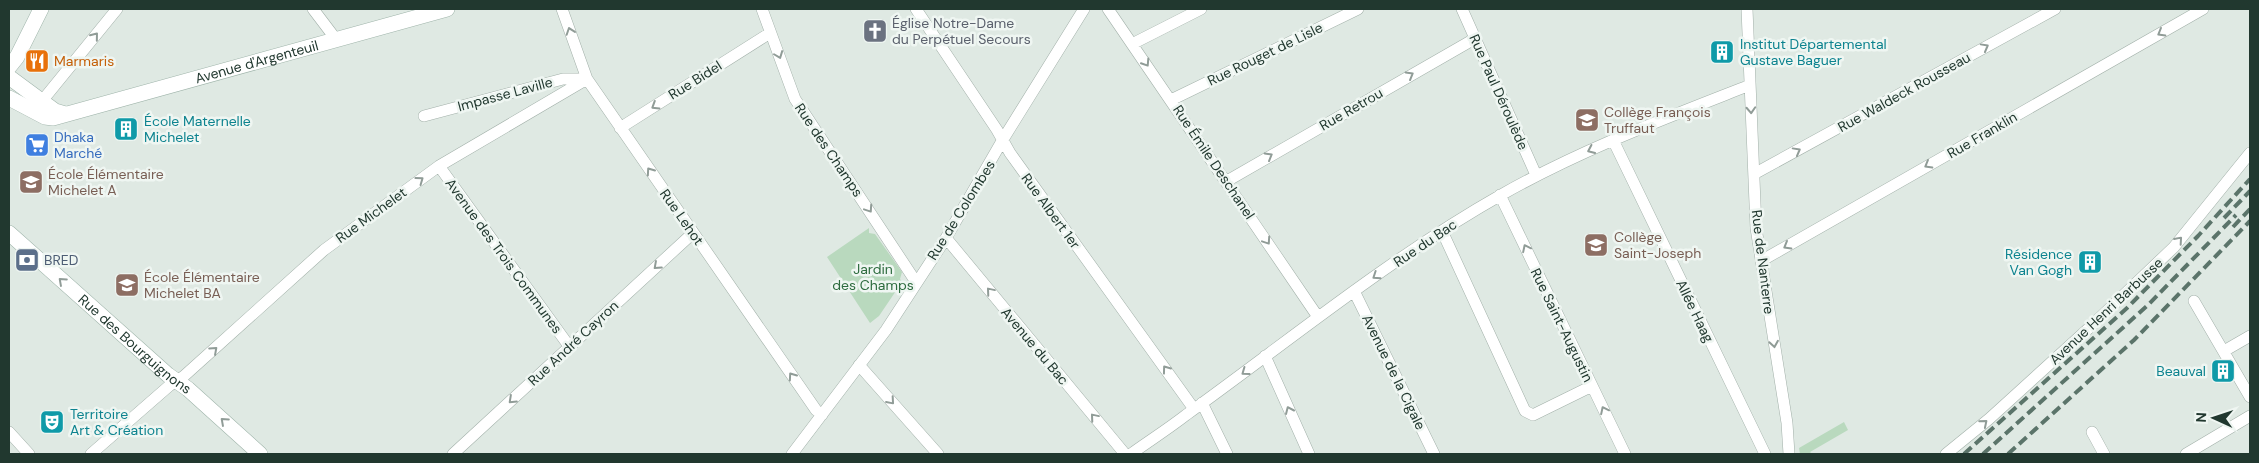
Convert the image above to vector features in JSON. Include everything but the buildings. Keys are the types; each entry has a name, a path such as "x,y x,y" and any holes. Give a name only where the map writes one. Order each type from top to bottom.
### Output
{"main road":[{"path":"9,98 11,66 42,9"},
{"name":"Avenue d'Argenteuil","path":"9,98 48,118 335,38 447,9"},
{"path":"11,66 42,101 57,112 65,114"},
{"name":"Rue des Bourguignons","path":"9,233 177,382 188,388 260,454"}],"street":[{"path":"42,101 117,9"},
{"path":"313,9 335,38"},
{"name":"Rue Lehot","path":"562,9 587,78 816,410 822,415"},
{"name":"Rue des Champs","path":"762,9 795,99 916,282"},
{"name":"Rue Albert 1er","path":"916,9 1002,141 1198,406 1227,454"},
{"name":"Rue de Colombes","path":"792,454 886,330 946,238 1002,141 1084,9"},
{"name":"Rue Émile Deschanel","path":"1108,9 1134,43 1318,317"},
{"path":"1134,43 1201,9"},
{"name":"Rue Rouget de Lisle","path":"1171,100 1358,9"},
{"name":"Rue Paul Déroulède","path":"1463,9 1536,176"},
{"name":"Rue de Nanterre","path":"1747,9 1756,228 1787,423 1789,454"},
{"name":"Rue Waldeck Rousseau","path":"1754,174 2055,9"},
{"name":"Rue Franklin","path":"1761,261 2203,9"},
{"name":"Rue Bidel","path":"620,128 770,33"},
{"name":"Rue Retrou","path":"1227,181 1476,38"},
{"name":"Impasse Laville","path":"424,116 563,79 587,78"},
{"name":"Rue Michelet","path":"91,454 169,386 177,382 324,250 439,166 587,78"},
{"name":"Rue du Bac","path":"1131,454 1354,291 1442,231 1500,195 1613,140 1750,84"},
{"name":"Allée Haag","path":"1613,140 1765,454"},
{"name":"Avenue Henri Barbusse","path":"1946,454 1989,419 2174,247 2250,153"},
{"name":"Avenue des Trois Communes","path":"439,166 569,346"},
{"name":"Rue Saint-Augustin","path":"1500,195 1625,454"},
{"path":"1442,231 1525,411 1533,415 1592,386"},
{"name":"Rue André Cayron","path":"454,454 693,233"},
{"name":"Avenue du Bac","path":"946,238 1124,454"},
{"name":"Avenue de la Cigale","path":"1354,291 1434,454"},
{"path":"2194,301 2250,397"},
{"path":"2224,352 2250,336"},
{"path":"1266,356 1309,454"},
{"path":"859,365 938,454"},
{"path":"2186,454 2250,416"},
{"path":"9,432 30,454"},
{"path":"2092,432 2104,454"}],"green space":[{"name":"Jardin des Champs","path":"869,228 869,233 875,234 902,272 900,279 902,282 879,316 870,323 827,257"},
{"path":"1844,422 1848,430 1810,452 1812,454 1800,454 1799,448"}],"railway":[{"path":"1964,454 2127,308 2198,236 2250,179"},
{"path":"2224,218 2250,191"},
{"path":"2233,227 2250,209"},
{"path":"1983,454 2148,305 2236,215"},
{"path":"2008,454 2134,340 2250,221"}],"place":[{"name":"Église Notre-Dame du Perpétuel Secours","path":"875,31"},
{"name":"Institut Départemental Gustave Baguer","path":"1722,52"},
{"name":"Marmaris","path":"37,61"},
{"name":"Collège François Truffaut","path":"1587,120"},
{"name":"École Maternelle Michelet","path":"126,129"},
{"name":"Dhaka Marché","path":"37,145"},
{"name":"École Élémentaire Michelet A","path":"31,182"},
{"name":"Collège Saint-Joseph","path":"1596,245"},
{"name":"BRED","path":"27,260"},
{"name":"Résidence Van Gogh","path":"2090,262"},
{"name":"École Élémentaire Michelet BA","path":"127,285"},
{"name":"Beauval","path":"2223,371"},
{"name":"Territoire Art & Création","path":"52,422"}]}
